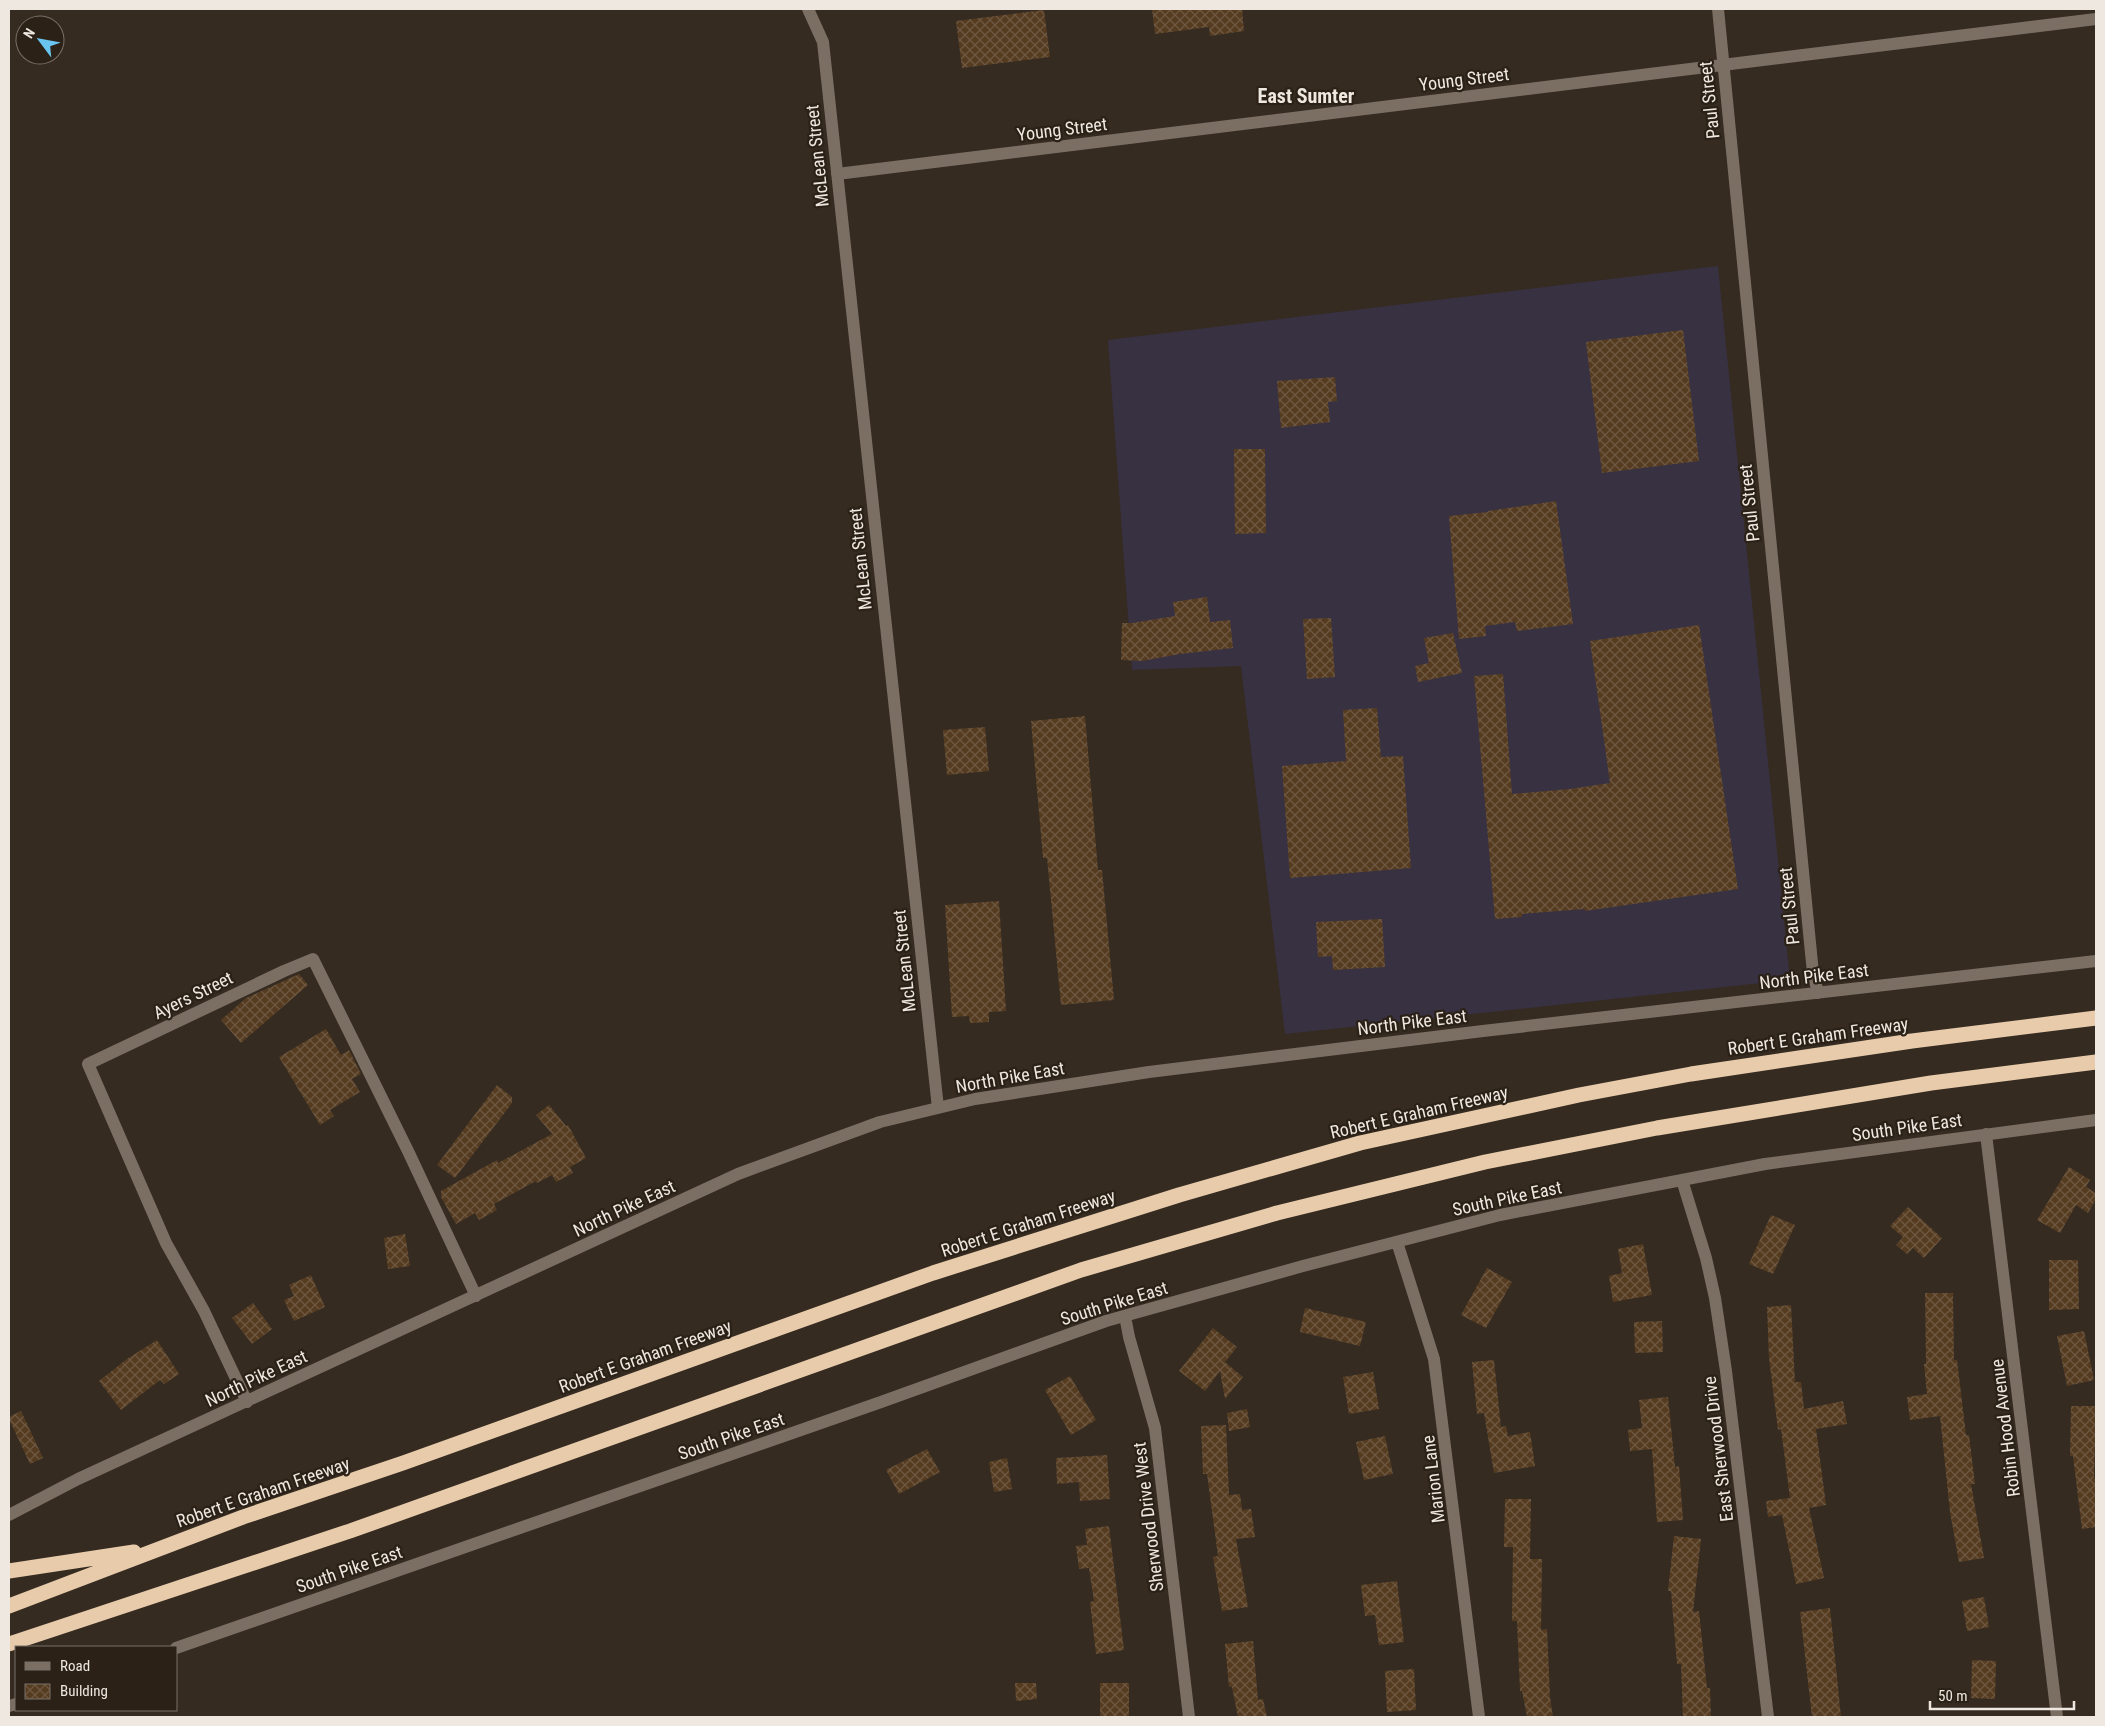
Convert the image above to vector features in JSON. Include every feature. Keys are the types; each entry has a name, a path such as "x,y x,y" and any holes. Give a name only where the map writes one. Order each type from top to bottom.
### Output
{"highway":[{"name":"Robert E Graham Freeway","path":"9,1606 243,1517 412,1459 933,1273 1179,1195 1360,1143 1569,1097 1691,1074 1912,1041 2096,1018"},
{"path":"9,1644 350,1531 1081,1270 1277,1213 1485,1162 1657,1128 1931,1083 2096,1062"},
{"path":"9,1571 161,1548"}],"street":[{"name":"McLean Street","path":"808,9 823,42 938,1108"},
{"name":"Paul Street","path":"1718,9 1813,974 1818,993"},
{"name":"Young Street","path":"837,174 2096,19"},
{"name":"Ayers Street","path":"247,1402 204,1311 166,1242 88,1064 284,971 313,959 408,1151 476,1296"},
{"name":"North Pike East","path":"9,1515 78,1479 738,1174 880,1122 975,1099 1149,1072 1483,1031 2096,961"},
{"name":"South Pike East","path":"178,1647 438,1558 1125,1316 1500,1216 1765,1164 2096,1120"},
{"name":"Robin Hood Avenue","path":"1986,1134 2057,1717"},
{"name":"East Sherwood Drive","path":"1682,1180 1706,1258 1716,1307 1726,1371 1768,1717"},
{"name":"Marion Lane","path":"1397,1242 1434,1359 1479,1717"},
{"name":"Sherwood Drive West","path":"1125,1316 1129,1337 1155,1428 1188,1717"}],"shaded area":[{"path":"1718,266 1790,980 1285,1034 1241,666 1132,670 1108,340"}],"building":[{"path":"1152,9 1242,9 1244,31 1210,36 1209,27 1155,34"},
{"path":"1044,10 1050,57 962,68 956,21"},
{"path":"1683,330 1699,461 1602,473 1586,342"},
{"path":"1335,377 1337,401 1328,402 1330,422 1281,428 1277,381"},
{"path":"1234,449 1265,449 1266,533 1235,534"},
{"path":"1556,501 1573,624 1517,631 1515,622 1485,626 1486,636 1459,639 1449,516"},
{"path":"1207,597 1210,622 1230,620 1233,648 1180,654 1142,661 1121,660 1122,623 1175,616 1173,602"},
{"path":"1331,618 1335,677 1307,679 1303,619"},
{"path":"1699,625 1738,889 1585,911 1585,909 1522,914 1522,917 1495,919 1474,676 1503,674 1512,794 1570,789 1610,783 1590,641"},
{"path":"1453,633 1462,673 1418,682 1415,666 1429,663 1424,638"},
{"path":"1377,708 1381,757 1403,756 1411,868 1290,878 1282,766 1346,761 1343,710"},
{"path":"1085,716 1098,870 1102,870 1114,1000 1061,1005 1047,858 1043,858 1031,721"},
{"path":"985,727 989,771 947,775 943,730"},
{"path":"999,901 1006,1011 989,1012 989,1022 970,1023 969,1016 952,1017 945,905"},
{"path":"1382,919 1385,967 1333,970 1332,956 1318,957 1316,922"},
{"path":"299,974 308,985 241,1043 221,1020 246,998"},
{"path":"326,1029 341,1055 349,1050 361,1074 352,1079 360,1092 330,1110 334,1116 320,1125 279,1057"},
{"path":"497,1085 512,1097 512,1103 455,1178 437,1165"},
{"path":"549,1105 566,1126 568,1125 586,1158 570,1167 573,1173 556,1182 552,1175 537,1183 536,1181 494,1204 497,1210 479,1220 475,1213 456,1224 441,1197 441,1191 497,1160 498,1163 552,1134 536,1115"},
{"path":"2069,1167 2090,1180 2086,1187 2096,1193 2096,1199 2088,1213 2076,1205 2060,1233 2037,1220"},
{"path":"1908,1207 1942,1238 1924,1258 1913,1248 1907,1254 1896,1245 1903,1237 1890,1226"},
{"path":"1771,1215 1795,1225 1773,1274 1749,1264"},
{"path":"405,1234 410,1266 388,1269 384,1238"},
{"path":"1643,1244 1652,1295 1613,1302 1609,1276 1622,1273 1618,1249"},
{"path":"2049,1260 2078,1260 2079,1309 2049,1310"},
{"path":"1487,1268 1512,1282 1486,1328 1461,1315"},
{"path":"311,1275 325,1307 294,1321 284,1300 294,1296 289,1285"},
{"path":"1925,1293 1953,1293 1954,1360 1957,1360 1966,1435 1969,1435 1975,1484 1971,1484 1984,1558 1959,1562 1950,1512 1940,1416 1910,1420 1907,1397 1927,1394 1924,1364 1926,1364"},
{"path":"253,1303 272,1329 252,1344 232,1318"},
{"path":"1791,1305 1795,1382 1801,1382 1804,1409 1843,1401 1847,1424 1816,1429 1826,1505 1809,1508 1824,1578 1796,1584 1782,1515 1768,1517 1766,1501 1790,1498 1781,1429 1778,1430 1769,1358 1767,1307"},
{"path":"1305,1308 1366,1322 1360,1346 1300,1332"},
{"path":"1662,1321 1663,1352 1635,1353 1634,1322"},
{"path":"1213,1328 1237,1347 1225,1362 1243,1377 1225,1399 1220,1371 1205,1391 1179,1371"},
{"path":"2084,1331 2094,1380 2067,1386 2057,1336"},
{"path":"157,1340 179,1374 164,1384 160,1380 121,1410 99,1381 127,1359"},
{"path":"1494,1360 1501,1427 1506,1426 1508,1436 1530,1432 1535,1466 1494,1473 1484,1413 1477,1414 1472,1362"},
{"path":"1373,1372 1379,1409 1349,1414 1343,1377"},
{"path":"1070,1376 1096,1420 1071,1435 1045,1390"},
{"path":"1668,1397 1675,1467 1679,1466 1683,1520 1657,1522 1652,1449 1630,1451 1628,1430 1642,1428 1639,1400"},
{"path":"2071,1406 2096,1406 2094,1478 2096,1478 2096,1527 2082,1529 2073,1456 2070,1456"},
{"path":"1247,1409 1250,1427 1229,1431 1227,1413"},
{"path":"21,1411 43,1458 30,1464 9,1419 9,1417"},
{"path":"1226,1425 1229,1495 1240,1494 1242,1510 1251,1509 1255,1537 1236,1539 1248,1607 1222,1611 1213,1557 1218,1556 1207,1474 1203,1474 1201,1426"},
{"path":"1385,1436 1393,1474 1364,1480 1356,1442"},
{"path":"927,1449 940,1472 899,1494 886,1470"},
{"path":"1107,1455 1110,1499 1080,1501 1079,1482 1057,1484 1056,1458"},
{"path":"1007,1458 1012,1489 994,1492 989,1462"},
{"path":"1505,1499 1531,1499 1530,1559 1542,1559 1541,1630 1547,1629 1550,1697 1553,1717 1527,1717 1522,1691 1520,1691 1517,1621 1512,1621 1513,1547 1504,1547"},
{"path":"1109,1526 1124,1650 1096,1654 1090,1602 1094,1601 1089,1568 1079,1569 1076,1546 1087,1545 1085,1529"},
{"path":"1674,1536 1701,1539 1693,1612 1699,1611 1707,1688 1710,1688 1711,1717 1683,1717 1681,1664 1677,1664 1671,1591 1668,1591"},
{"path":"1397,1581 1404,1642 1379,1645 1375,1615 1365,1616 1361,1585"},
{"path":"1984,1597 1989,1627 1967,1631 1962,1601"},
{"path":"1830,1608 1841,1717 1812,1717 1800,1612"},
{"path":"1253,1641 1258,1700 1263,1699 1267,1717 1238,1717 1232,1687 1229,1687 1225,1644"},
{"path":"1972,1660 1996,1661 1995,1699 1971,1698"},
{"path":"1414,1669 1416,1710 1387,1712 1385,1671"},
{"path":"1015,1683 1036,1683 1037,1699 1016,1701"},
{"path":"1100,1683 1129,1683 1129,1717 1100,1717"}],"district":[{"name":"East Sumter","path":"1306,96"}]}
